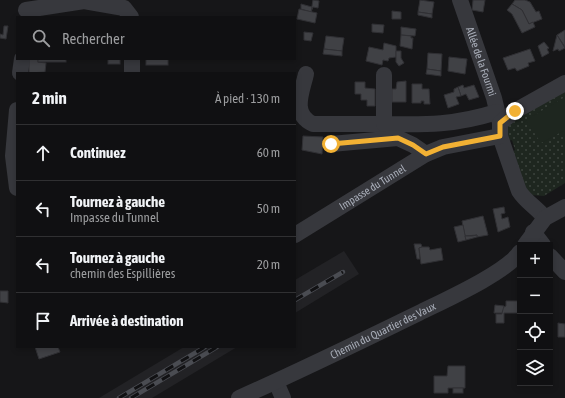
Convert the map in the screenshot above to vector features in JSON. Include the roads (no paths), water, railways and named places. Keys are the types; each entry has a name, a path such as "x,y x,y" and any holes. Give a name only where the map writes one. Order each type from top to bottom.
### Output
{"street":[{"name":"Allée de la Fourmi","path":"460,0 498,117 519,191 524,198 536,207 545,218"},
{"path":"26,9 84,1 124,8 130,16"},
{"path":"20,72 22,60"},
{"path":"132,60 132,72"},
{"path":"306,74 300,104 301,116 313,124 433,125 498,117 523,106 565,83"},
{"path":"384,75 384,124"},
{"path":"498,117 509,105 523,106"},
{"name":"Impasse du Tunnel","path":"296,234 426,154 443,147 498,117"},
{"path":"16,121 13,156 16,180"},
{"path":"331,144 398,138 413,145 426,154"},
{"path":"526,242 545,218 565,207"},
{"path":"533,232 541,242"},
{"name":"Chemin du Quartier des Vaux","path":"239,398 276,382 469,288 512,262 517,256"},
{"path":"553,259 565,272"},
{"path":"276,382 283,398"}],"railway":[{"path":"296,299 343,272"},
{"path":"119,398 203,348"},
{"path":"131,398 215,348"}]}
